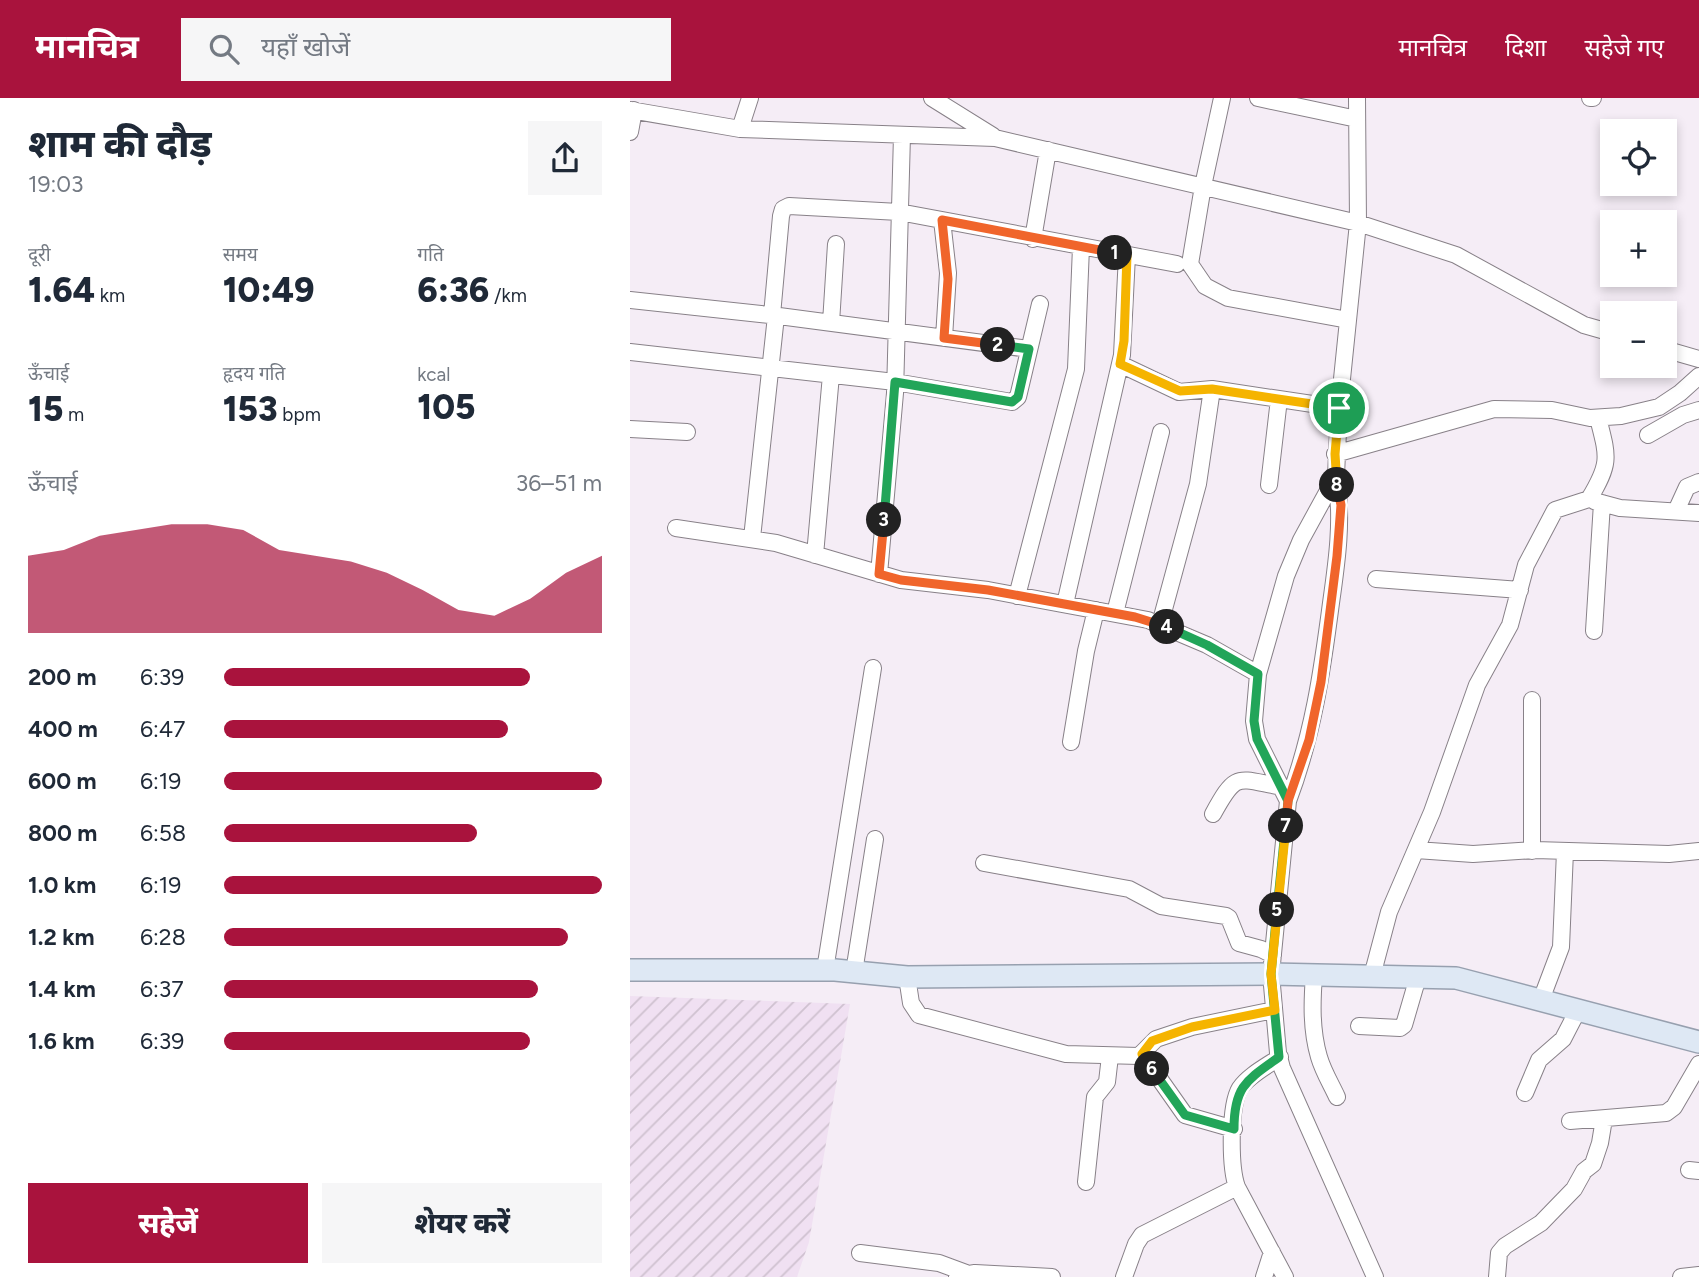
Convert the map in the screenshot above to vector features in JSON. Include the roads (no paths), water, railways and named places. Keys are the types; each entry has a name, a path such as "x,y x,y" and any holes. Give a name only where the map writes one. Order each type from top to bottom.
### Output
{"main road":[{"path":"630,970 825,970 907,977 1272,965 1314,975 1456,978 1699,1042"}],"street":[{"path":"740,129 751,98"},
{"path":"932,98 995,138"},
{"path":"1222,98 1190,264 1205,286 1228,298 1348,320"},
{"path":"1258,98 1357,119"},
{"path":"1357,98 1357,223 1335,454 1341,505 1337,556 1321,682 1309,740 1285,794 1272,965 1279,1057 1375,1277"},
{"path":"630,132 632,110 740,129 995,138 1357,223 1456,255 1584,326 1600,331"},
{"path":"879,574 895,382 902,135"},
{"path":"1033,239 1048,150"},
{"path":"752,538 770,368 780,215 783,209 797,205 900,212 1177,264"},
{"path":"942,220 948,279 944,338"},
{"path":"831,323 836,244"},
{"path":"1017,596 1076,369 1081,247"},
{"path":"1065,604 1120,364 1124,341 1127,255"},
{"path":"630,300 1029,349"},
{"path":"630,352 895,382 1012,402 1018,397 1040,304"},
{"path":"1677,353 1699,359"},
{"path":"1120,364 1180,391 1212,389 1339,408"},
{"path":"815,555 831,375"},
{"path":"1335,454 1494,410 1552,410 1590,418 1621,416 1659,407 1699,376"},
{"path":"1160,624 1200,475 1212,389"},
{"path":"1269,485 1279,399"},
{"path":"1648,435 1683,415 1699,410"},
{"path":"1594,631 1596,501 1607,460 1598,418"},
{"path":"630,429 687,432"},
{"path":"1115,613 1161,432"},
{"path":"1285,794 1257,739 1254,721 1258,674 1286,576 1301,540 1336,476"},
{"path":"1675,512 1687,487 1699,482"},
{"path":"1372,976 1389,912 1432,813 1477,685 1510,625 1529,559 1555,510 1596,501 1620,508 1699,513"},
{"path":"676,528 776,543 914,582 1065,604 1160,624 1207,645 1258,674"},
{"path":"1376,579 1520,590"},
{"path":"1071,742 1086,651 1096,610"},
{"path":"825,970 873,668"},
{"path":"1532,700 1532,850"},
{"path":"1213,814 1227,788 1241,780 1285,794"},
{"path":"854,972 875,839"},
{"path":"1416,850 1473,854 1532,850 1669,855 1699,851"},
{"path":"1541,1000 1561,947 1565,851"},
{"path":"984,863 1129,889 1161,906 1226,916 1242,945 1259,948 1272,965"},
{"path":"1314,975 1312,1018 1315,1039 1319,1058 1338,1097"},
{"path":"907,977 911,1003 919,1015 927,1019 1061,1054 1135,1057 1142,1054 1152,1041 1192,1027 1275,1010"},
{"path":"1359,1026 1400,1028 1404,1025 1418,977"},
{"path":"1525,1093 1539,1060 1563,1039 1578,1010"},
{"path":"1142,1054 1185,1115 1234,1129"},
{"path":"1086,1182 1095,1097 1107,1082 1110,1056"},
{"path":"1279,1057 1241,1087 1234,1111 1233,1172 1237,1187 1285,1277"},
{"path":"1570,1121 1666,1113 1674,1107 1699,1064"},
{"path":"1497,1277 1499,1253 1505,1246 1541,1223 1574,1189 1584,1171 1593,1164 1601,1143 1604,1119"},
{"path":"1124,1277 1142,1235 1237,1187"},
{"path":"1264,1277 1272,1252"},
{"path":"860,1253 939,1263 960,1275 1052,1277"},
{"path":"1681,1277 1699,1275"}]}
